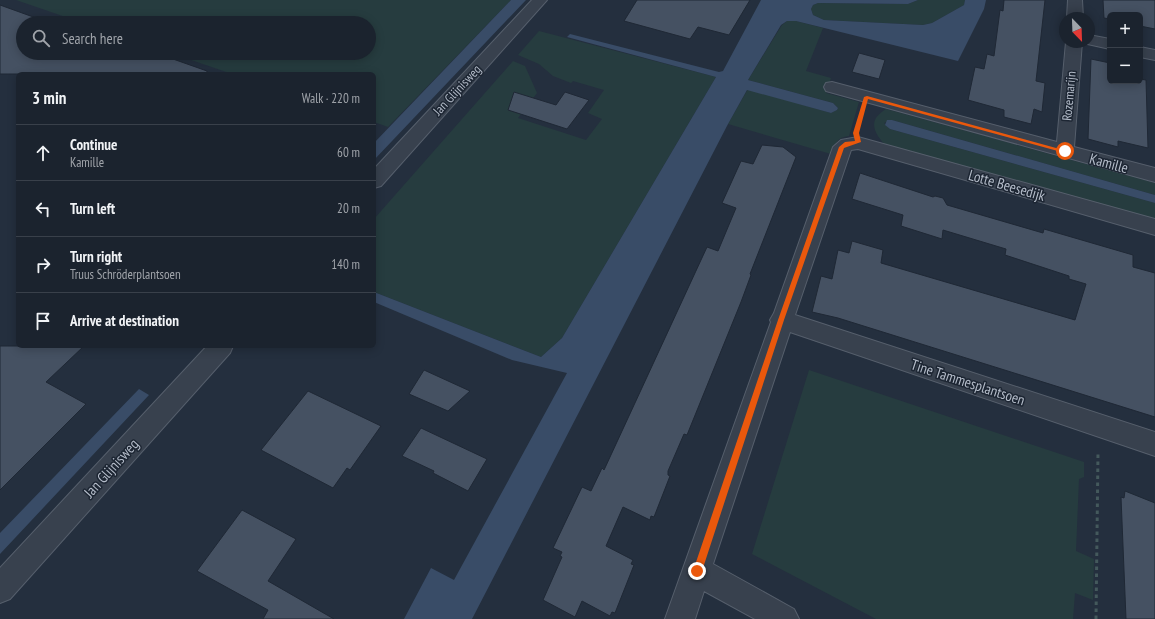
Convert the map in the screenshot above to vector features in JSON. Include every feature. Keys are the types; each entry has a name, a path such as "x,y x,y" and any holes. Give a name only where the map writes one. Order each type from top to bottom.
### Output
{"street":[{"name":"Jan Glijnisweg","path":"376,179 540,0"},
{"path":"1075,0 1075,12"},
{"path":"1095,41 1107,43"},
{"name":"Rozemarijn","path":"1065,151 1074,48"},
{"path":"1143,53 1155,55"},
{"name":"Kamille","path":"832,87 1155,175"},
{"path":"680,619 781,320 842,147 847,144 858,142"},
{"name":"Lotte Beesedijk","path":"858,142 1155,227"},
{"name":"Tine Tammesplantsoen","path":"781,320 1155,444"},
{"name":"Jan Glijnisweg","path":"0,589 220,348"},
{"path":"697,571 784,619"}],"path":[{"path":"858,142 856,133 867,97"},
{"path":"1096,619 1099,426"}],"green space":[{"path":"16,0 511,0 388,127 376,123 376,72 226,72 191,60 376,60 376,16 63,16"},
{"path":"918,0 965,0 964,5 932,23 923,25 824,20 813,15 811,9 813,5 818,3 908,4"},
{"path":"787,21 796,21 823,28 806,71 831,78 826,93 859,102 849,136 839,139 831,154 728,124 748,89 831,113 837,110 838,108 833,103 748,80 782,25"},
{"path":"539,31 716,77 562,338 541,357 376,293 376,217 513,61 525,66 537,93 518,118 586,140 602,119 588,113 604,90 573,81 571,83 553,76 539,64 518,55"},
{"path":"886,109 1155,183 1155,195 892,120 884,123 890,129 1155,203 1155,221 884,144 877,135 874,126 877,117"},
{"path":"809,370 1084,462 1084,477 1079,479 1076,551 1094,559 1093,600 1075,593 1073,619 876,619 752,554"}],"water":[{"path":"511,0 526,0 376,158 376,141"},
{"path":"761,0 918,0 908,4 818,3 813,5 811,9 813,15 824,20 923,25 932,23 964,5 965,0 986,0 984,9 958,61 796,21 787,21 781,25 748,80 833,103 838,108 837,110 831,113 747,90 472,619 404,619 431,568 454,580 567,373 512,360 376,303 376,293 541,357 562,338 716,77 567,37 570,34 719,72 723,71"},
{"path":"887,120 892,120 1155,195 1155,203 890,129 885,125"},
{"path":"139,389 149,395 0,554 0,533"}],"building":[{"path":"637,0 750,0 729,35 698,27 690,39 624,21"},
{"path":"1004,0 1045,0 1036,81 1045,83 1042,112 1034,109 1031,124 1004,117 1004,110 968,100 975,67 984,69 987,54 994,56 1000,10 1003,11"},
{"path":"1103,0 1155,0 1155,29 1143,27 1143,12 1107,12 1107,18 1104,18"},
{"path":"0,5 31,16 16,16 16,60 176,60 207,71 16,72 16,74 0,74"},
{"path":"859,53 885,60 879,79 852,72"},
{"path":"1091,59 1107,62 1107,84 1143,84 1143,80 1146,80 1148,148 1118,141 1118,147 1088,139"},
{"path":"514,92 556,105 565,92 589,100 567,129 508,110"},
{"path":"762,145 783,147 796,157 750,274 751,275 741,302 687,435 684,434 668,471 668,475 670,476 654,517 651,516 650,520 623,507 606,546 633,560 631,564 634,565 615,613 612,612 610,616 582,601 575,617 543,600 562,557 560,556 562,552 553,548 582,487 591,491 602,468 604,470 707,247 718,251 736,208 722,203 741,161 753,164"},
{"path":"860,173 933,197 943,198 947,205 1043,233 1044,229 1133,255 1133,267 1155,273 1155,417 838,318 812,312 821,276 832,279 838,250 849,253 852,241 883,250 881,263 1075,320 1086,284 1069,279 1069,276 1005,255 1006,249 943,230 942,239 901,226 903,215 852,199"},
{"path":"0,346 16,346 16,348 82,348 46,382 86,404 0,490"},
{"path":"424,370 470,391 448,411 409,394"},
{"path":"308,391 381,426 350,470 347,468 333,488 261,450"},
{"path":"421,428 487,459 468,491 433,473 434,471 402,456"},
{"path":"1125,491 1155,503 1155,619 1126,619 1121,497 1124,498"},
{"path":"242,510 296,539 268,581 334,619 263,619 268,610 197,571"}],"route":[{"path":"697,571 781,320 842,147 847,144 858,142 856,133 867,97 1065,151"}]}
